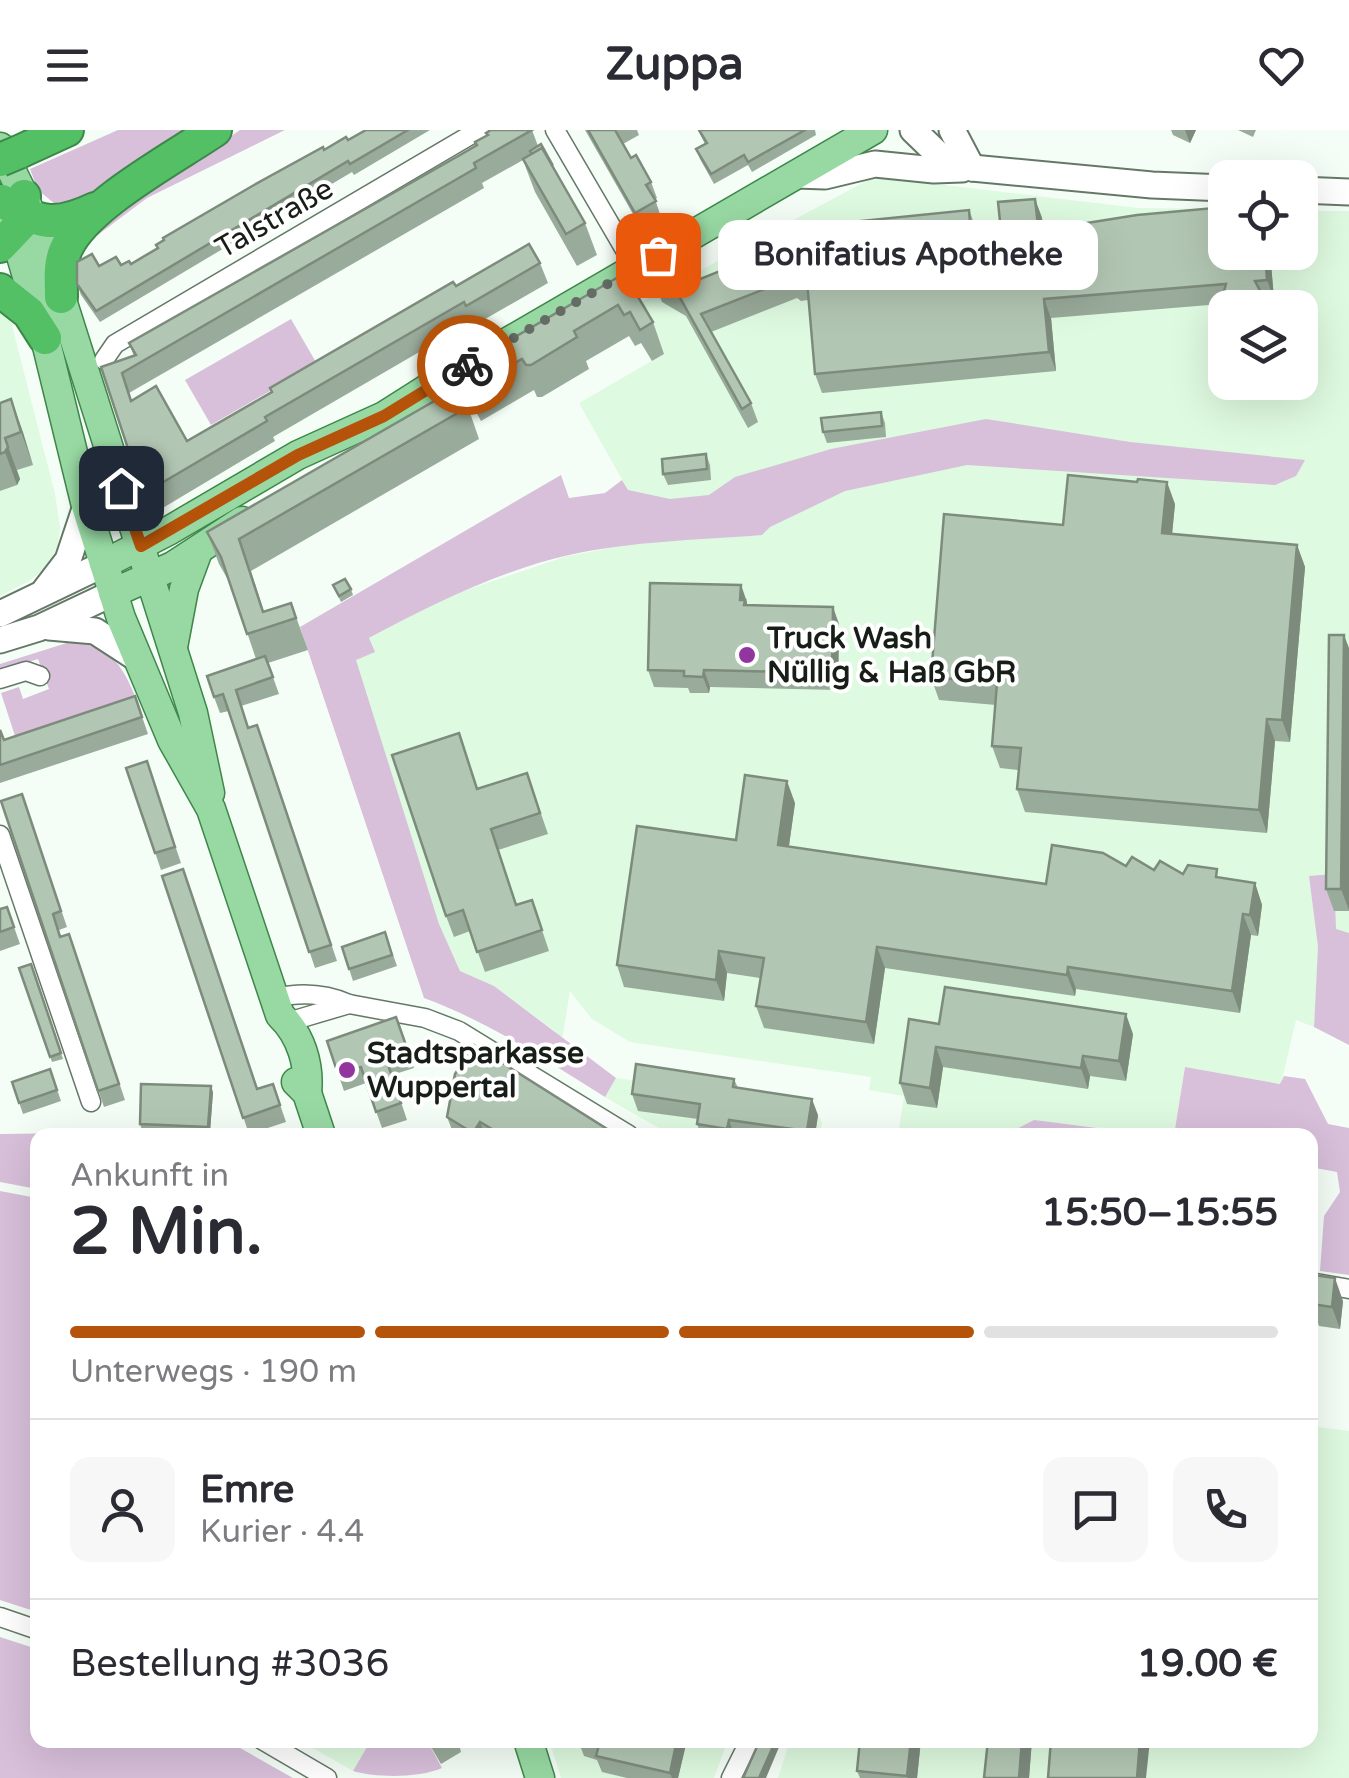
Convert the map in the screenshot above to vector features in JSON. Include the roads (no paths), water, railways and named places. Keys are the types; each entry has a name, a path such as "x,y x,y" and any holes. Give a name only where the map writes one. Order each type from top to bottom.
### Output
{"highway":[{"path":"6,153 67,130"},
{"path":"14,215 65,222 101,206 215,130"},
{"path":"62,297 61,264 66,248 82,224 101,206"},
{"path":"0,290 29,314 45,338"}],"main road":[{"path":"104,564 298,455 384,416 874,130"},
{"path":"6,153 14,215 86,506 113,593 135,657 172,740 212,809 281,1012 276,1032 292,1078 306,1092 319,1128"},
{"path":"14,215 62,297 192,712 212,809"},
{"path":"113,593 198,551 350,449 384,416"},
{"path":"172,648 184,589 198,551"},
{"path":"531,1748 540,1778"}],"street":[{"name":"Talstraße","path":"104,360 114,344 479,130"},
{"path":"555,130 635,267"},
{"path":"912,130 944,159 972,168"},
{"path":"952,130 972,168"},
{"path":"796,175 825,176 875,164 1208,188"},
{"path":"34,600 61,572 86,506"},
{"path":"0,614 104,564"},
{"path":"0,640 40,628 113,593"},
{"path":"40,628 95,631 135,657"},
{"path":"0,679 26,671 40,676"},
{"path":"0,835 90,1102"},
{"path":"0,911 23,903"},
{"path":"281,1012 302,993 425,1018 460,1032 618,1128"},
{"path":"281,1012 349,1004"},
{"path":"1318,1283 1349,1289"},
{"path":"0,1618 30,1627"},
{"path":"276,1748 328,1778"},
{"path":"731,1778 746,1748"}],"place":[{"name":"Bonifatius Apotheke","path":"658,255"},
{"name":"Truck Wash Nüllig & Haß GbR","path":"747,655"},
{"name":"Stadtsparkasse Wuppertal","path":"347,1070"}]}
